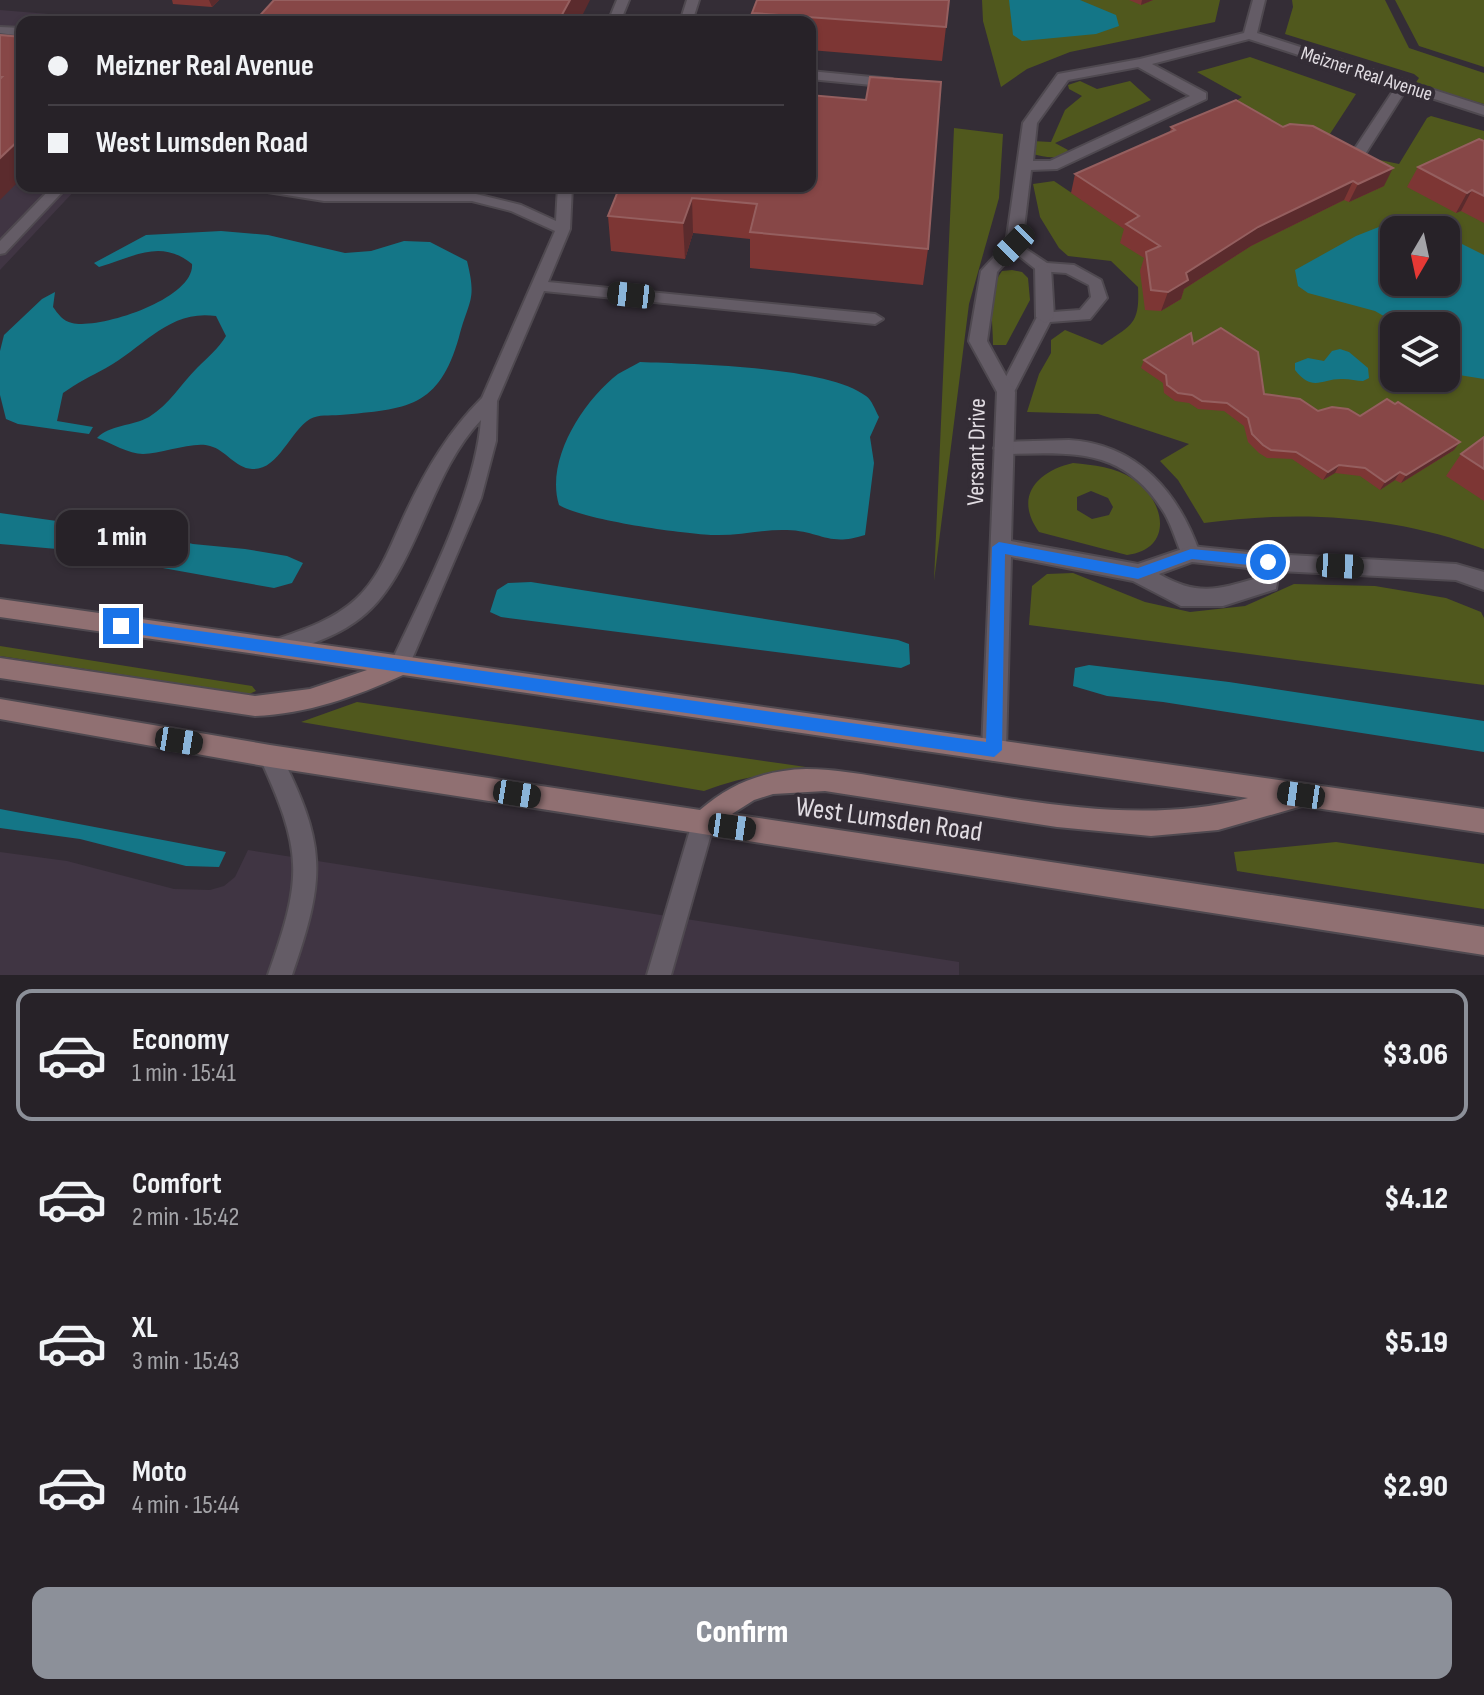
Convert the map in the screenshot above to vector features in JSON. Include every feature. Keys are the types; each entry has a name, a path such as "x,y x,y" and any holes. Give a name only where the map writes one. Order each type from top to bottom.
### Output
{"main road":[{"path":"0,608 1484,821"},
{"path":"0,668 255,706 287,706 367,682 399,667"},
{"name":"West Lumsden Road","path":"0,709 270,756 1484,941"},
{"path":"703,823 745,790 770,781 793,779 825,780 1057,815 1151,824 1218,818 1301,795"}],"street":[{"path":"1014,245 1030,123 1063,77 1140,63 1250,35 1259,0"},
{"name":"Meizner Real Avenue","path":"1250,35 1484,111"},
{"path":"1025,165 1052,166 1201,96 1140,63"},
{"name":"Versant Drive","path":"994,750 1006,392 978,341 989,271 1014,245"},
{"path":"1043,268 1045,317"},
{"path":"999,547 1138,573 1181,597 1223,597 1268,583 1268,562"},
{"path":"1138,573 1191,554 1268,562 1456,572 1484,581"}],"lane":[{"path":"816,76 903,84"},
{"path":"1357,156 1403,85"},
{"path":"0,250 55,192"},
{"path":"293,192 324,197 353,192"},
{"path":"378,192 472,197 516,208 563,229"},
{"path":"273,649 334,627 357,612 385,579 445,452 467,420 489,401 563,229 565,192"},
{"path":"1006,392 1045,317 1084,315 1099,298 1096,283 1069,268 1043,268 1014,245"},
{"path":"539,286 875,319"},
{"path":"399,667 475,493 486,456 489,401"},
{"path":"1003,448 1078,447 1122,458 1161,489 1183,527 1191,554"},
{"path":"270,756 289,792 308,862 307,892 280,975"},
{"path":"659,975 703,823"}],"shaded area":[{"path":"0,10 73,16 16,16 16,192 73,192 0,270"},
{"path":"248,850 959,962 959,975 0,975 0,852 67,861 174,889 210,890 224,886 235,877"}],"green space":[{"path":"982,0 1220,0 1215,22 1070,52 1027,69 1001,87 983,21"},
{"path":"1292,0 1385,0 1409,48 1484,73 1484,104 1414,85 1419,78 1414,74 1285,34"},
{"path":"1395,0 1484,0 1484,67 1419,46"},
{"path":"1250,57 1356,94 1326,140 1370,158 1399,164 1431,116 1484,131 1484,549 1416,529 1346,518 1275,517 1204,523 1178,480 1160,461 1189,444 1098,414 1027,412 1039,374 1051,353 1051,340 1065,330 1102,345 1132,323 1138,300 1138,287 1111,261 1068,256 1059,248 1040,217 1033,184 1054,181 1094,208 1122,152 1166,150 1151,138 1168,145 1242,97 1197,72"},
{"path":"1080,81 1097,89 1130,81 1151,100 1055,143 1068,150 1061,156 1033,154 1032,141 1051,142 1065,110 1082,96 1069,89 1068,85"},
{"path":"954,128 1003,134 999,198 969,304 934,581"},
{"path":"1002,271 1022,272 1028,278 1030,300 1006,345 993,345 994,287"},
{"path":"1073,463 1112,469 1144,488 1158,511 1160,523 1153,544 1127,555 1039,532 1028,507 1029,496 1040,479","holes":["1091,491 1108,498 1113,507 1109,515 1092,519 1077,510 1077,497"]},
{"path":"1073,573 1145,602 1190,612 1245,606 1294,584 1375,586 1446,598 1481,612 1484,618 1484,685 1029,625 1032,586 1047,574"},
{"path":"0,646 252,686 256,691 249,694 0,656"},
{"path":"357,702 875,777 829,773 769,774 704,791 301,722"},
{"path":"1336,842 1484,864 1484,909 1237,871 1234,852"}],"water":[{"path":"1009,0 1080,0 1116,15 1119,26 1096,34 1022,41 1013,35"},
{"path":"1380,227 1380,296 1460,296 1460,243 1484,255 1484,379 1460,375 1460,312 1380,314 1308,293 1298,286 1295,270 1356,236"},
{"path":"221,231 268,235 345,253 371,251 404,241 430,242 467,261 470,300 451,360 441,378 430,391 402,406 310,419 277,457 261,468 246,468 210,446 195,445 138,454 97,438 108,430 143,420 156,412 220,345 226,336 216,316 199,315 171,324 63,393 57,421 93,427 89,434 18,424 6,419 0,395 0,351 4,335 42,299 55,292 53,307 63,319 72,323 103,322 123,317 162,300 178,289 189,277 192,264 180,256 158,251 99,267 94,263 146,235"},
{"path":"1340,349 1349,352 1368,368 1369,378 1363,381 1336,379 1313,383 1295,370 1295,363 1308,358 1324,361 1332,351"},
{"path":"640,362 758,368 821,378 866,396 879,417 870,437 874,463 865,535 833,539 787,530 699,534 610,521 559,505 557,469 562,451 580,415 618,374"},
{"path":"0,513 156,535 193,544 245,549 287,556 303,563 292,583 274,588 57,549 0,544"},
{"path":"531,582 898,640 909,644 910,664 901,668 501,617 490,612 497,590 508,583"},
{"path":"1089,665 1229,682 1484,721 1484,752 1107,696 1073,686 1075,668"},
{"path":"0,809 226,852 219,867 186,866 80,839 0,828"}],"building":[{"path":"274,0 570,0 561,16 259,16"},
{"path":"757,0 949,0 946,27 752,13"},
{"path":"0,35 16,36 16,143 0,158 2,77"},
{"path":"870,77 941,82 928,249 750,232 757,204 692,198 683,223 608,216 618,192 816,192 816,96 866,100"},
{"path":"1236,100 1283,127 1290,124 1313,126 1393,168 1358,184 1353,181 1258,227 1186,273 1188,280 1168,292 1151,290 1146,252 1160,246 1126,224 1139,216 1075,174 1175,130 1171,127"},
{"path":"1479,139 1484,141 1484,196 1472,190 1467,193 1418,167"},
{"path":"1221,328 1258,352 1264,394 1300,399 1318,411 1332,407 1348,409 1360,416 1387,399 1395,404 1398,402 1460,442 1406,475 1400,472 1385,482 1365,468 1339,465 1328,472 1296,452 1271,450 1252,434 1248,418 1227,403 1202,401 1192,395 1178,393 1167,385 1166,375 1144,360 1191,333 1193,344"},
{"path":"1484,437 1484,469 1461,454"}],"route":[{"path":"121,626 994,750 999,547 1138,573 1191,554 1268,562"}]}
